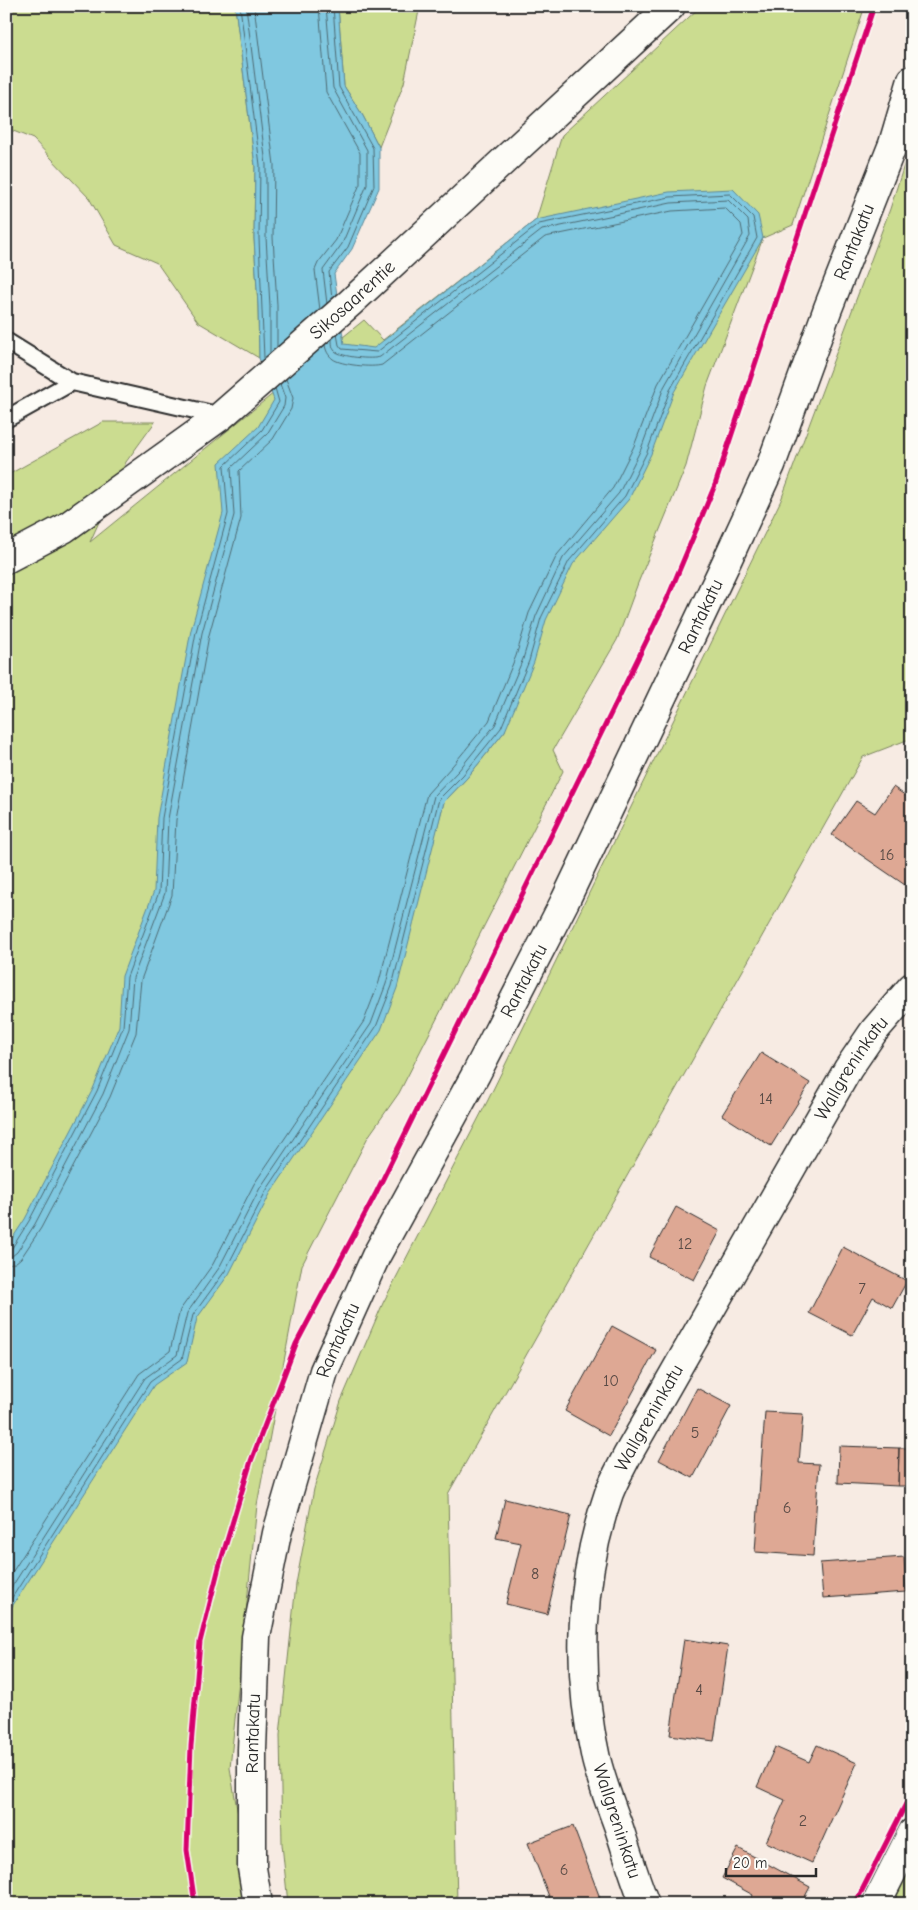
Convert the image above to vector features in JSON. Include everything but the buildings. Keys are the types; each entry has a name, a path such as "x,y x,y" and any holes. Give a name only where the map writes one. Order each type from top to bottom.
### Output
{"street":[{"name":"Sikosaarentie","path":"6,559 65,528 221,416 350,303 671,6"},
{"name":"Rantakatu","path":"258,1904 252,1868 252,1750 256,1637 276,1533 324,1371 376,1256 476,1074 565,901 724,568 771,465 828,308 893,144 912,80"},
{"name":"Wallgreninkatu","path":"645,1904 597,1762 588,1715 583,1673 584,1622 590,1561 597,1531 610,1492 627,1456 848,1068 874,1031 912,986"},
{"path":"876,1904 912,1833"}],"lane":[{"path":"6,340 72,382 221,416"},
{"path":"6,419 72,382"}],"green space":[{"path":"6,6 235,6 255,166 254,238 259,358 198,322 157,263 116,245 89,198 33,139 6,128"},
{"path":"338,6 420,6 404,83 379,147 363,116 344,86"},
{"path":"701,6 865,6 793,225 763,238 707,386 686,466 617,640 553,750 563,771 399,1093 368,1137 302,1265 257,1505 230,1768 253,1904 6,1904 6,476 103,422 155,422 126,462 90,542 364,320 383,340 536,220 562,135","holes":["529,460 505,731 467,778 444,802 427,865"]},
{"path":"912,140 912,738 863,757 448,1494 457,1904 288,1904 282,1844 280,1735 296,1584 314,1489 341,1401 383,1303 488,1100 781,500 890,209"},
{"path":"912,1860 912,1904 889,1904"}],"water":[{"path":"235,6 338,6 344,86 363,116 379,147 379,188 352,249 334,274 344,344 374,348 536,220 669,192 733,189 758,215 763,238 674,392 651,454 629,499 573,564 546,620 534,662 505,731 467,778 444,802 397,988 381,1030 270,1194 229,1274 197,1318 187,1362 154,1385 6,1616 6,1248 25,1219 93,1089 119,1026 122,976 154,891 157,818 191,630 223,513 219,463 258,427 274,400 259,358 254,238 255,166"}],"cycle path":[{"path":"195,1904 187,1850 191,1746 200,1642 219,1567 251,1461 296,1344 375,1195 668,597 715,485 874,6"},
{"path":"855,1904 912,1792"}]}
